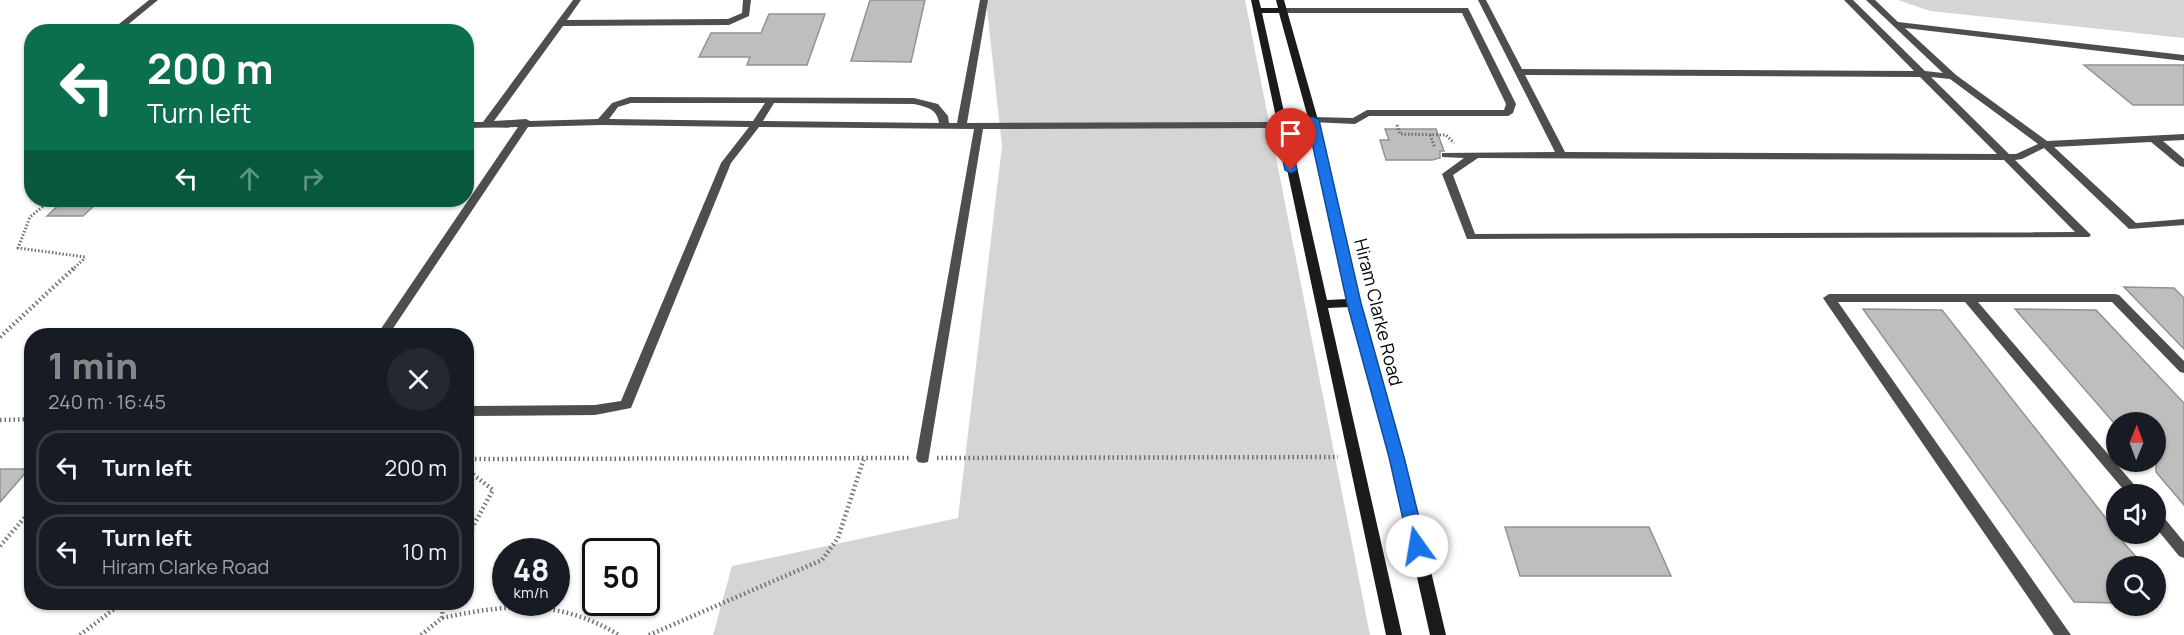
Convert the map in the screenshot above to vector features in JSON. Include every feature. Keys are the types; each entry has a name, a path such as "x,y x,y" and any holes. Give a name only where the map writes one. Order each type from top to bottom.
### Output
{"main road":[{"path":"1255,0 1394,635"},
{"path":"1257,11 1281,5"},
{"name":"Hiram Clarke Road","path":"1281,5 1313,120 1354,303 1397,457 1438,635"},
{"path":"1281,125 1313,120"},
{"path":"1322,304 1354,303"}],"lane":[{"path":"123,24 154,0"},
{"path":"486,125 577,0"},
{"path":"560,23 729,22 741,19 746,14 747,0"},
{"path":"962,125 984,0"},
{"path":"1482,0 1562,156"},
{"path":"1472,155 1447,174 1471,237 2085,235 1848,0"},
{"path":"1870,0 1953,76 2044,144 2133,227 2184,222"},
{"path":"1281,5 1465,10 1511,104 1508,113 1367,113 1355,120 1313,120"},
{"path":"1897,24 2184,58"},
{"path":"1519,72 1953,76"},
{"path":"601,122 615,105 630,100 771,100 925,102 935,106 943,116 944,125"},
{"path":"474,411 595,410 626,405 726,164 771,100"},
{"path":"474,199 526,122"},
{"path":"474,125 601,122 979,126 1281,125"},
{"path":"923,458 979,126"},
{"path":"1446,155 2006,157 2018,156 2044,144 2184,137"},
{"path":"2154,139 2184,164"},
{"path":"387,328 469,207"},
{"path":"2063,635 1829,298 2115,298 2184,369"},
{"path":"1968,298 2127,484"},
{"path":"2166,530 2184,552"}],"path":[{"path":"1392,113 1400,134 1446,135 1472,155"},
{"path":"0,337 85,257 18,248 30,217 42,207"},
{"path":"0,420 24,418"},
{"path":"649,635 822,560 838,538 864,458"},
{"path":"474,475 493,490 474,524"},
{"path":"0,546 24,518"},
{"path":"421,635 442,618 501,606 556,610 610,629 619,635"},
{"path":"80,635 113,610"},
{"path":"442,618 443,610"}],"shaded area":[{"path":"986,0 1245,0 1370,635 713,635 732,566 958,518 1002,146"},
{"path":"1898,0 2184,0 2184,38 1930,11"}],"building":[{"path":"870,0 925,0 911,62 851,61"},
{"path":"769,14 825,14 807,65 747,65 750,57 699,57 711,33 761,33"},
{"path":"2084,65 2184,65 2184,105 2133,105"},
{"path":"1385,129 1436,129 1444,151 1440,151 1440,158 1432,160 1386,160 1380,140 1389,140"},
{"path":"57,207 93,207 83,216 47,216"},
{"path":"2124,287 2174,288 2184,298 2184,349"},
{"path":"1863,309 1942,310 2106,518 2106,544 2125,544 2135,556 2106,556 2106,603 2074,602"},
{"path":"2015,309 2096,310 2184,403 2184,505 2156,472 2166,472 2166,412 2106,414"},
{"path":"0,469 24,469 24,475 0,502"},
{"path":"1505,527 1649,527 1671,576 1520,576"}],"route":[{"path":"1291,170 1281,125 1313,120 1354,303 1397,457 1417,546"}]}
